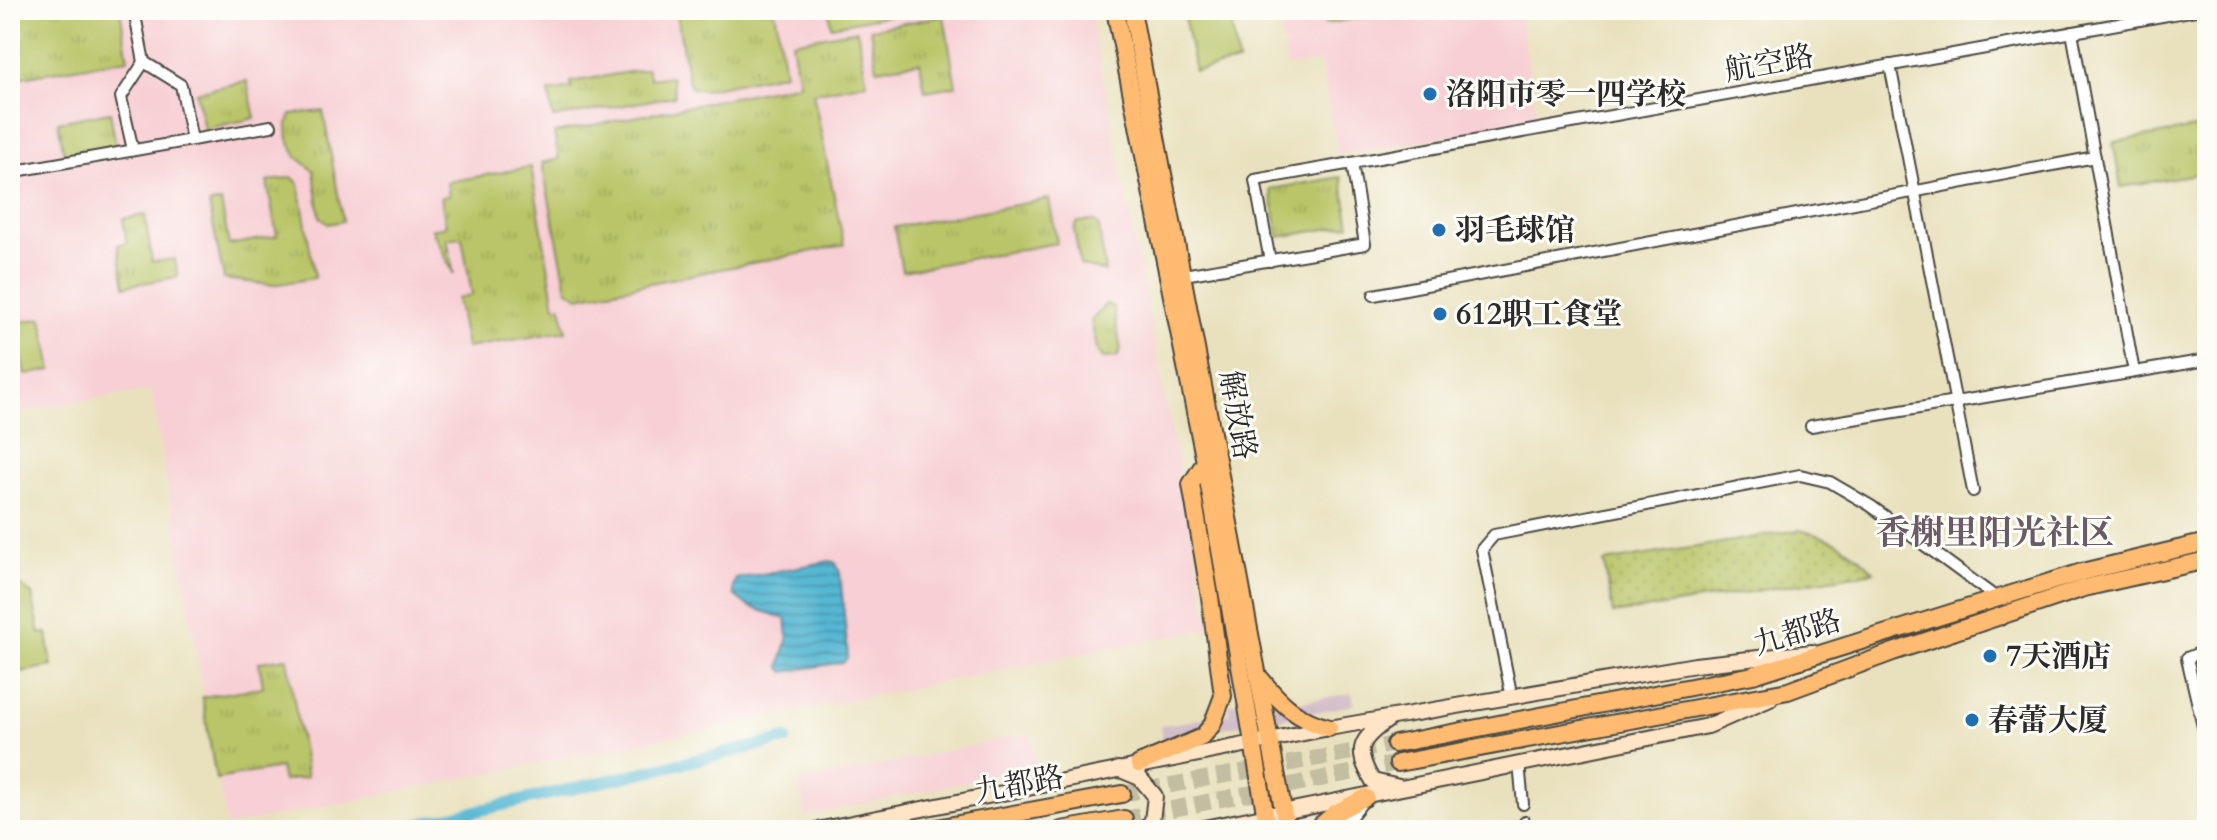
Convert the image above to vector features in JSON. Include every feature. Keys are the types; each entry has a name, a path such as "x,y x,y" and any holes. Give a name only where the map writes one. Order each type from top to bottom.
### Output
{"main road":[{"name":"解放路","path":"1115,10 1205,462 1267,823"},
{"name":"解放路","path":"1132,10 1287,830"},
{"path":"1139,764 1202,737 1212,725 1223,696 1191,484 1205,462"},
{"name":"九都路","path":"1395,744 1753,675 2082,572 2207,542"},
{"name":"九都路","path":"1398,763 1788,691 2084,588 2207,560"},
{"path":"817,830 1329,728 1695,665 1840,648"},
{"path":"1260,679 1290,712 1329,728"},
{"path":"1194,830 1267,823 1284,812 1708,726 1788,691"},
{"path":"1392,718 1368,734 1361,746 1362,762 1373,781 1403,788"},
{"path":"1118,769 1140,778 1155,796 1152,821 1143,830"},
{"name":"九都路","path":"926,830 1122,794"},
{"path":"1315,830 1335,813 1366,797"},
{"name":"九都路","path":"1061,830 1124,819"}],"street":[{"path":"133,150 121,97 144,62 134,10"},
{"name":"航空路","path":"1270,261 1255,180 2195,10"},
{"path":"2072,32 2134,372"},
{"path":"144,62 181,85 192,140"},
{"path":"1890,65 1973,491"},
{"path":"10,172 271,126"},
{"path":"1374,295 2095,157"},
{"path":"1184,275 1365,244 1352,163"},
{"path":"1811,426 2207,360"},
{"path":"1512,698 1482,549 1494,535 1800,475 1830,482 1871,506 1999,600"},
{"path":"2207,650 2187,658 2207,744"},
{"path":"1519,764 1523,804"},
{"path":"1339,830 1366,797"}],"shaded area":[{"path":"10,10 1090,10 1210,628 227,826 151,390 10,413"},
{"name":"洛阳市零一四学校","path":"1277,10 1519,10 1538,121 1338,155 1321,62 1287,67"},
{"path":"1352,693 1354,705 1266,721 1285,830 1271,830 1252,723 1162,739 1160,726 1229,714 1228,704 1253,700 1256,710"},
{"path":"1031,733 1038,767 805,816 799,782"}],"green space":[{"path":"120,10 128,59 16,78 10,41 10,12"},
{"path":"676,10 775,10 785,73 703,90 692,88"},
{"path":"829,10 918,10 831,26"},
{"path":"1183,10 1229,10 1238,62 1195,71"},
{"path":"1322,10 1398,10 1325,24"},
{"path":"944,16 956,86 925,91 920,62 877,69 870,29"},
{"path":"857,30 867,83 813,93 844,245 579,297 567,289 542,163 559,159 554,133 799,84 792,42"},
{"path":"647,69 650,79 671,76 675,96 553,118 549,92 572,88 571,82"},
{"path":"247,81 255,118 204,129 196,92"},
{"path":"323,111 343,221 328,224 320,217 314,171 297,157 288,139 287,127 291,114"},
{"path":"110,112 116,145 64,154 58,122"},
{"path":"2207,126 2207,172 2121,187 2113,142"},
{"path":"531,167 555,306 561,306 566,331 466,348 457,298 472,295 462,237 447,239 454,275 432,229 446,226 441,197 449,196 447,182"},
{"path":"292,177 299,184 315,278 272,285 224,279 209,204 221,202 229,245 277,236 267,182"},
{"path":"1341,177 1350,225 1279,237 1270,189"},
{"path":"1049,199 1057,243 902,271 894,227"},
{"path":"145,215 152,262 175,259 178,277 125,286 118,245 127,243 123,219"},
{"path":"1093,221 1099,226 1105,272 1080,265 1074,229 1078,222"},
{"path":"1106,304 1113,307 1121,350 1117,357 1104,358 1098,353 1091,321"},
{"path":"42,318 52,370 25,375 16,323"},
{"path":"1799,530 1840,544 1874,572 1613,614 1604,562"},
{"path":"20,585 32,594 40,634 47,633 52,666 10,674 10,587"},
{"path":"287,658 307,777 283,781 280,768 216,779 202,697 263,687 259,662"}],"water":[{"path":"830,561 836,563 840,573 848,656 844,662 784,672 780,666 788,637 786,619 748,606 734,595 733,586 736,579"}],"waterway":[{"path":"395,830 786,739"}],"tunnel":[{"path":"1122,794 1395,744"},
{"path":"1124,819 1398,763"}],"place":[{"name":"洛阳市零一四学校","path":"1430,94"},
{"name":"羽毛球馆","path":"1439,230"},
{"name":"612职工食堂","path":"1440,314"},
{"name":"7天酒店","path":"1990,656"},
{"name":"春蕾大厦","path":"1972,720"}],"district":[{"name":"香榭里阳光社区","path":"1995,532"}]}
